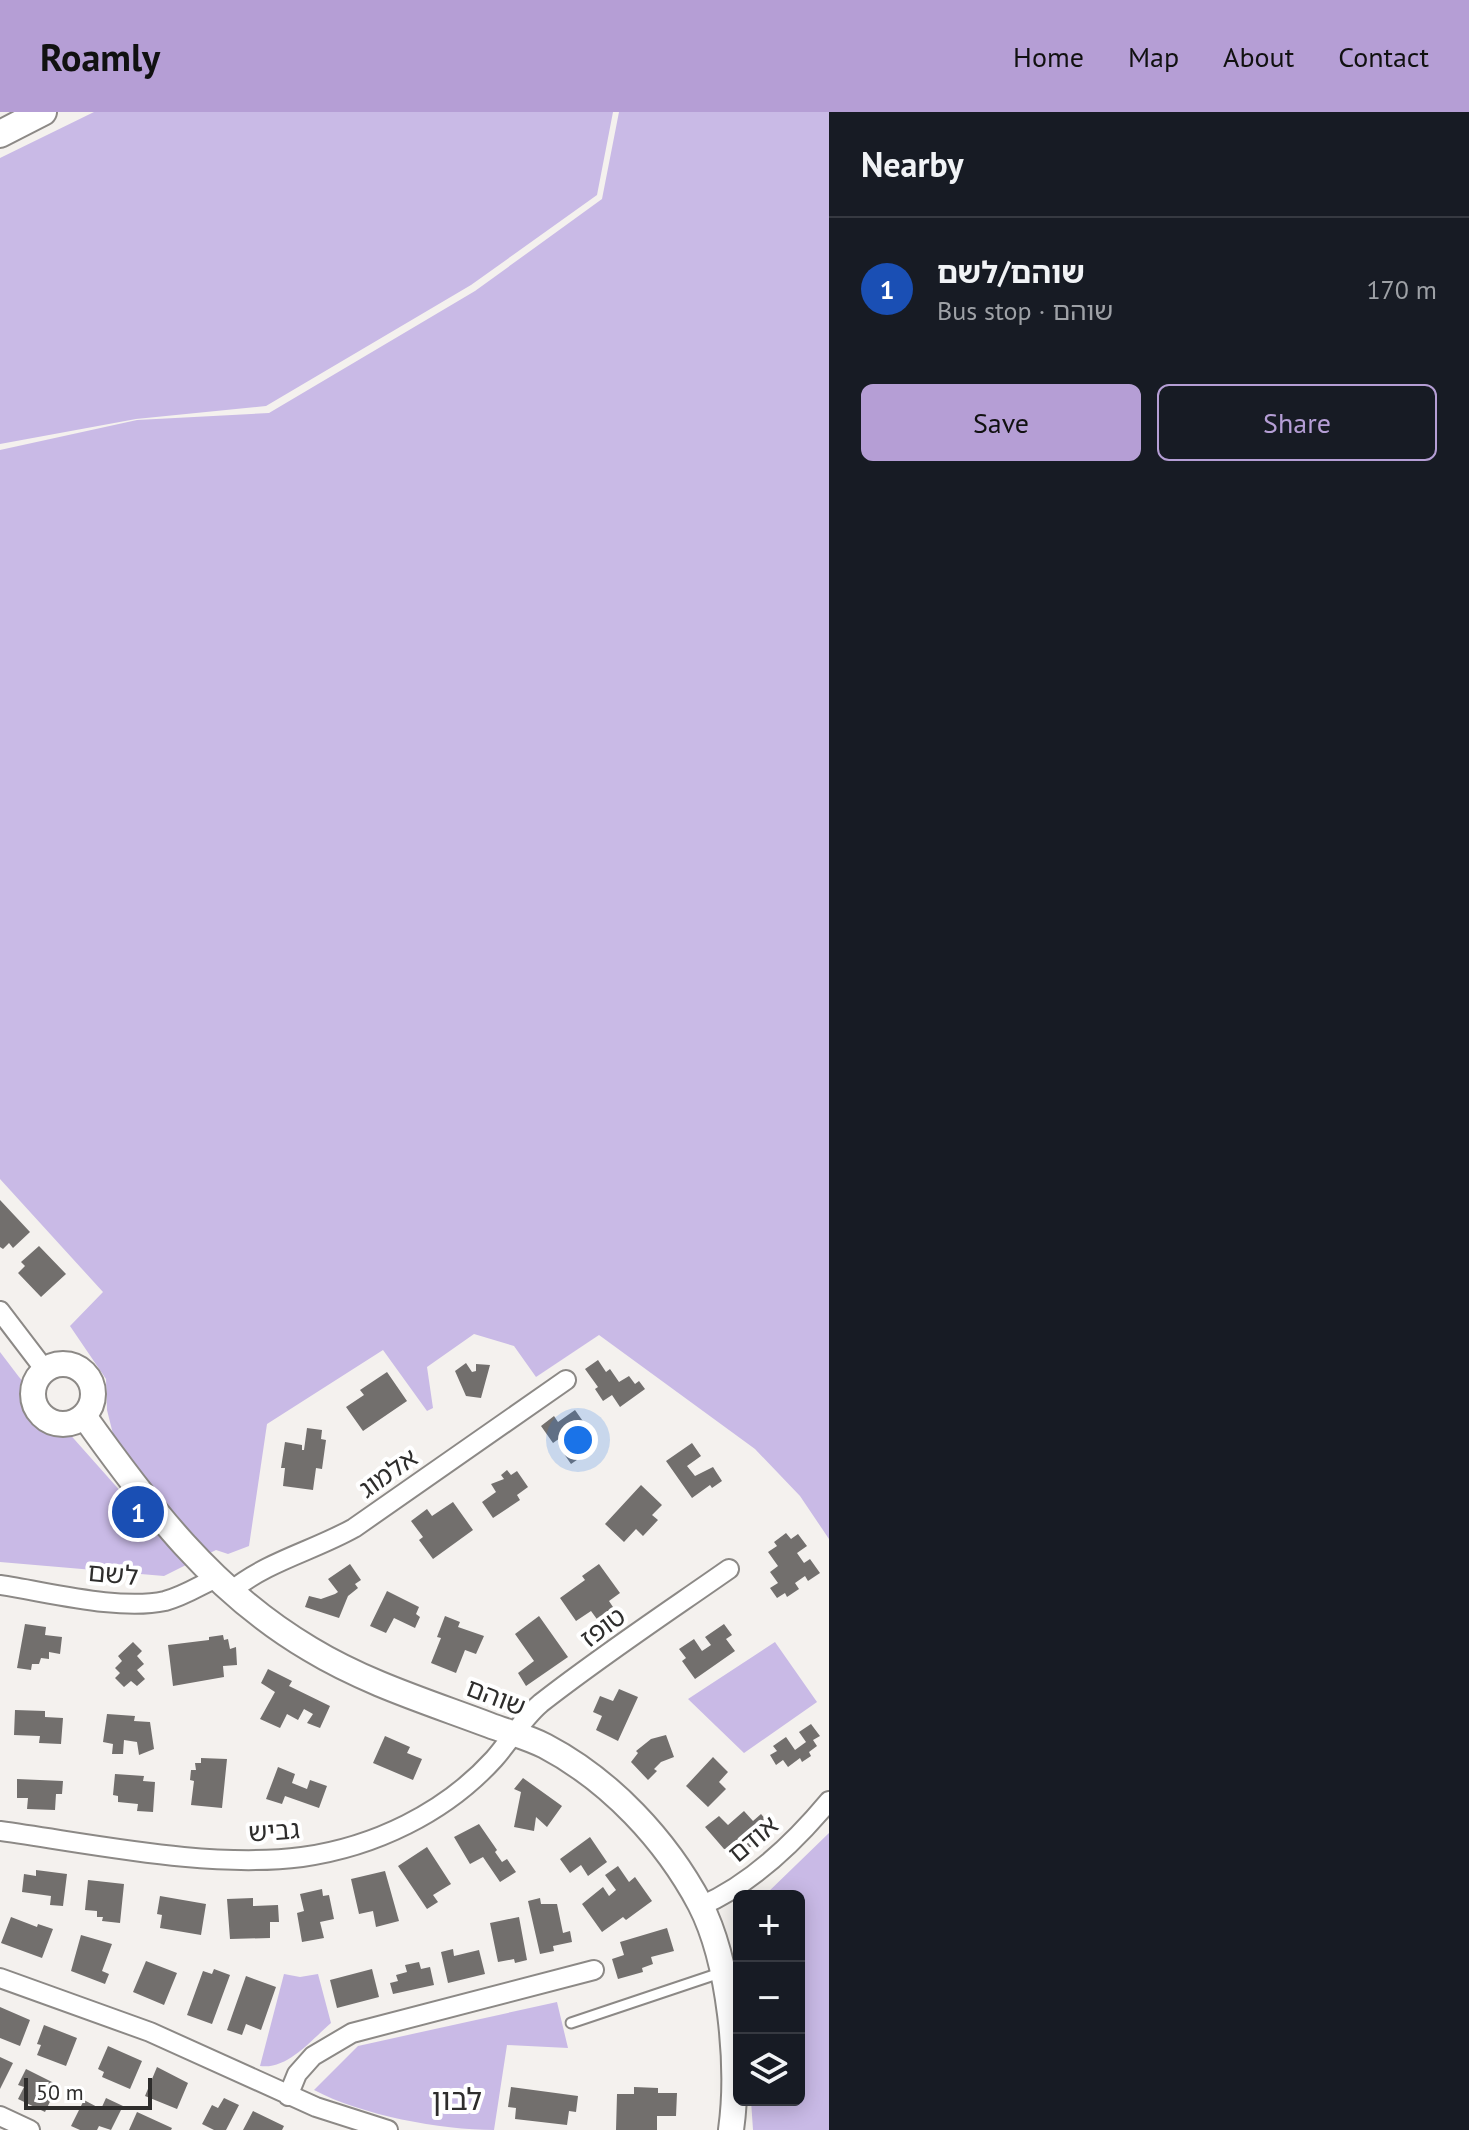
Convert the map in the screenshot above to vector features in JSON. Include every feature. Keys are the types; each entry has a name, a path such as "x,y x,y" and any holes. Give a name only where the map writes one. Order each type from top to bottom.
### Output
{"main road":[{"path":"0,134 43,112"}],"street":[{"path":"0,1311 45,1370"},
{"path":"70,1364 87,1374 94,1393 93,1403 84,1416 62,1425 44,1418 37,1410 33,1391 45,1370 70,1364"},
{"name":"אלמוג","path":"223,1585 322,1545 354,1528 566,1380"},
{"name":"שוהם","path":"84,1416 155,1513 223,1585 273,1626 352,1672 397,1692 545,1746 583,1770 622,1801 652,1834 701,1906 717,1952 735,2039 731,2130"},
{"name":"טופז","path":"513,1734 544,1701 729,1569"},
{"name":"לשם","path":"0,1585 146,1603 223,1585"},
{"name":"גביש","path":"0,1831 215,1859 302,1857 353,1845 411,1823 469,1783 494,1759 513,1734"},
{"name":"אודם","path":"701,1906 730,1891 766,1864 829,1801"},
{"path":"288,2096 305,2064 323,2049 352,2033 594,1970"},
{"path":"0,1978 150,2032 288,2096 388,2130"},
{"path":"0,2116 30,2130"}],"lane":[{"path":"571,2023 721,1972"}],"shaded area":[{"path":"94,112 613,112 597,195 471,285 266,406 136,419 0,444 0,158"},
{"path":"619,112 829,112 829,1539 800,1496 755,1449 599,1335 536,1377 514,1346 474,1334 427,1367 433,1408 427,1411 383,1350 267,1424 249,1546 228,1554 216,1550 204,1556 114,1438 107,1410 106,1379 70,1326 103,1292 0,1179 0,450 137,420 269,413 475,291 602,199"},
{"path":"0,1352 186,1565 164,1576 0,1562"},
{"path":"775,1642 817,1702 744,1753 688,1699"},
{"path":"829,1833 829,2130 753,2130 751,2106 805,2106 805,1890 770,1890"},
{"path":"284,1974 300,1977 318,1974 331,2023 290,2058 270,2066 260,2066"},
{"path":"557,2002 568,2048 507,2045 494,2130 450,2127 378,2114 314,2090 358,2046"}],"building":[{"path":"0,1200 30,1232 13,1248 9,1243 3,1249 0,1247"},
{"path":"39,1246 66,1274 41,1297 18,1273 25,1266 21,1262"},
{"path":"598,1360 606,1372 610,1369 619,1382 629,1376 635,1384 639,1381 645,1389 620,1407 612,1395 603,1401 595,1389 598,1387 585,1369"},
{"path":"466,1363 472,1372 476,1371 476,1364 490,1365 481,1398 466,1396 455,1371"},
{"path":"387,1372 407,1401 363,1431 346,1407 364,1395 360,1390"},
{"path":"575,1410 587,1427 580,1432 588,1442 582,1447 587,1453 571,1464 562,1451 570,1445 563,1436 553,1443 541,1426 554,1416 558,1422"},
{"path":"307,1428 322,1430 321,1439 326,1440 322,1469 316,1468 313,1490 283,1486 285,1468 281,1468 285,1442 302,1445 304,1450"},
{"path":"692,1443 701,1456 687,1466 695,1476 713,1467 722,1481 712,1488 710,1485 692,1498 666,1461"},
{"path":"507,1470 511,1475 517,1471 528,1487 517,1495 520,1500 493,1518 482,1502 496,1492 491,1484 504,1479 501,1475"},
{"path":"641,1485 662,1505 652,1515 658,1520 643,1536 636,1529 624,1542 605,1524"},
{"path":"453,1502 473,1530 433,1559 419,1540 423,1537 411,1521 427,1509 432,1516"},
{"path":"786,1533 791,1539 798,1534 807,1546 797,1553 804,1563 810,1559 820,1573 808,1581 805,1576 795,1583 799,1589 787,1597 785,1593 777,1598 770,1588 778,1583 770,1572 778,1566 768,1552 777,1546 774,1542"},
{"path":"350,1564 361,1580 355,1584 358,1588 348,1596 339,1618 305,1607 309,1596 321,1599 338,1592 328,1579"},
{"path":"599,1564 620,1593 609,1601 615,1610 599,1622 591,1611 576,1621 560,1598 585,1580 582,1576"},
{"path":"387,1591 419,1607 416,1614 420,1617 415,1628 394,1618 386,1633 370,1626"},
{"path":"445,1616 460,1622 458,1627 484,1636 476,1654 465,1650 456,1673 431,1663 441,1638 437,1637"},
{"path":"539,1616 568,1657 526,1686 518,1673 534,1661 515,1634"},
{"path":"25,1624 46,1627 45,1635 62,1637 60,1654 49,1652 49,1659 41,1658 39,1664 32,1664 31,1670 17,1668"},
{"path":"724,1624 732,1635 726,1639 735,1651 695,1679 682,1661 686,1658 679,1649 694,1639 702,1651 711,1645 705,1637"},
{"path":"223,1635 224,1640 228,1639 230,1649 236,1647 237,1665 223,1666 224,1677 173,1686 168,1645 209,1640 209,1637"},
{"path":"133,1642 142,1651 137,1656 144,1664 137,1670 145,1679 137,1686 131,1681 124,1687 115,1678 120,1673 115,1668 122,1661 118,1656"},
{"path":"268,1669 292,1681 289,1686 330,1706 320,1728 307,1723 313,1714 304,1709 298,1720 287,1714 280,1728 260,1719 275,1692 261,1683"},
{"path":"619,1689 638,1697 618,1741 596,1730 602,1716 593,1712 600,1696 613,1701"},
{"path":"15,1710 45,1711 45,1717 63,1718 61,1744 39,1743 40,1736 14,1735"},
{"path":"107,1714 135,1716 134,1721 150,1722 154,1749 139,1755 137,1742 124,1740 123,1754 112,1754 113,1744 103,1742"},
{"path":"811,1724 820,1736 813,1740 817,1746 809,1752 811,1756 802,1762 800,1758 788,1767 783,1760 776,1765 770,1755 777,1751 773,1746 786,1737 795,1750 806,1742 799,1732"},
{"path":"666,1735 674,1757 661,1762 648,1780 631,1762 638,1753 636,1751 651,1739"},
{"path":"385,1736 410,1747 407,1753 422,1759 413,1780 373,1763"},
{"path":"713,1757 728,1772 719,1782 726,1789 708,1807 686,1786"},
{"path":"201,1758 227,1759 222,1808 191,1805 194,1781 190,1780 191,1770 196,1770 195,1763 201,1763"},
{"path":"278,1767 295,1774 292,1783 307,1789 310,1780 327,1786 319,1808 285,1796 282,1804 266,1799"},
{"path":"115,1774 144,1776 143,1781 155,1782 153,1812 137,1811 138,1804 118,1802 118,1796 113,1795"},
{"path":"523,1778 562,1806 547,1827 536,1817 534,1831 514,1827 521,1792 514,1789"},
{"path":"17,1779 63,1781 62,1794 56,1794 55,1810 27,1809 28,1798 17,1798"},
{"path":"744,1811 753,1821 761,1814 773,1828 751,1847 724,1849 705,1827 719,1816 728,1825"},
{"path":"479,1824 502,1862 507,1859 516,1872 500,1882 483,1857 470,1864 454,1837"},
{"path":"590,1837 607,1862 588,1876 581,1865 570,1873 560,1859"},
{"path":"427,1847 451,1884 433,1895 438,1902 427,1909 398,1866"},
{"path":"618,1866 629,1882 635,1877 652,1901 626,1920 623,1917 602,1932 582,1904 603,1887 609,1896 616,1890 605,1875"},
{"path":"36,1870 67,1874 63,1906 50,1905 51,1896 22,1892 24,1874 36,1876"},
{"path":"385,1871 399,1921 376,1927 373,1911 359,1914 351,1879"},
{"path":"88,1880 124,1884 120,1923 102,1921 103,1917 97,1917 97,1911 85,1910"},
{"path":"322,1889 323,1896 329,1895 334,1919 320,1922 324,1938 302,1942 297,1913 304,1911 300,1894"},
{"path":"160,1896 206,1904 201,1935 160,1928 162,1915 157,1914"},
{"path":"253,1898 253,1906 278,1905 279,1922 270,1922 270,1938 230,1939 227,1899"},
{"path":"540,1898 541,1904 557,1904 563,1933 570,1931 572,1942 553,1946 554,1951 540,1954 528,1901"},
{"path":"11,1917 37,1927 38,1924 53,1929 42,1958 1,1943"},
{"path":"519,1917 527,1960 498,1962 490,1923"},
{"path":"667,1928 674,1951 651,1957 653,1964 642,1968 643,1972 618,1979 612,1959 624,1955 620,1942"},
{"path":"81,1935 112,1944 102,1971 109,1974 105,1984 71,1971"},
{"path":"453,1949 454,1956 479,1950 485,1974 448,1983 441,1952"},
{"path":"146,1961 177,1973 164,2005 133,1992"},
{"path":"419,1962 421,1969 430,1967 434,1985 393,1994 390,1983 398,1981 396,1975 407,1972 405,1965"},
{"path":"214,1969 230,1975 212,2024 187,2015 203,1971 212,1974"},
{"path":"372,1969 379,1997 337,2008 330,1980"},
{"path":"246,1976 276,1987 261,2030 246,2024 242,2035 227,2030"},
{"path":"0,2007 30,2020 20,2046 0,2038"},
{"path":"44,2025 77,2038 66,2066 37,2055 41,2045 37,2044"},
{"path":"108,2046 142,2061 130,2089 102,2077 104,2072 98,2069"},
{"path":"0,2057 13,2063 0,2089"},
{"path":"157,2067 188,2083 177,2109 145,2096"},
{"path":"26,2069 58,2085 45,2112 18,2099 24,2087 18,2085"},
{"path":"511,2087 578,2096 576,2112 569,2111 567,2125 515,2119 516,2108 508,2107"},
{"path":"634,2087 658,2088 658,2093 677,2093 676,2116 657,2116 657,2130 616,2130 617,2094 634,2094"},
{"path":"106,2098 123,2106 111,2130 99,2126 97,2130 80,2130 71,2126 84,2100 101,2109"},
{"path":"224,2098 239,2105 226,2130 214,2130 202,2124 212,2105 218,2108"},
{"path":"253,2111 284,2126 282,2130 243,2130"},
{"path":"137,2112 172,2128 129,2130"}],"place":[{"name":"שוהם/לשם","path":"138,1512"}],"district":[{"name":"לבון","path":"457,2100"}]}
